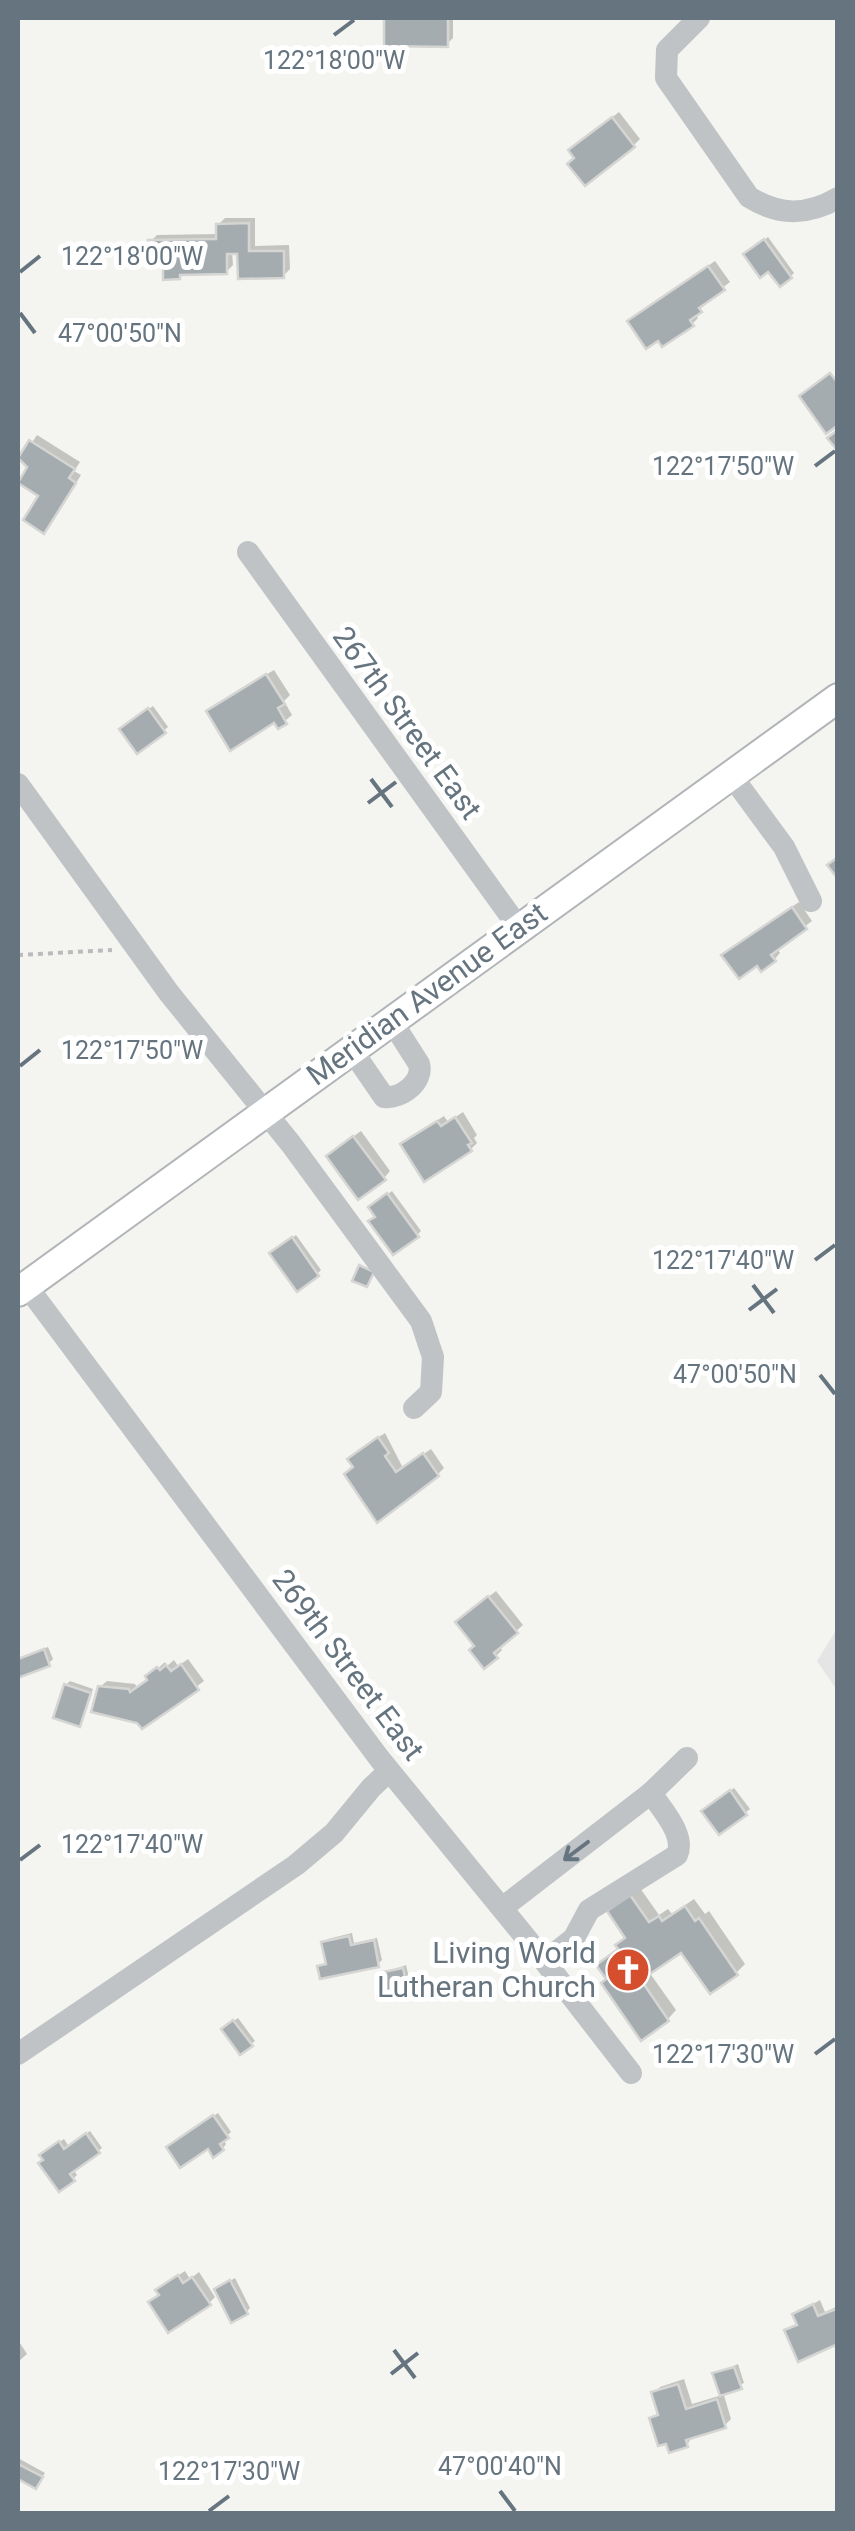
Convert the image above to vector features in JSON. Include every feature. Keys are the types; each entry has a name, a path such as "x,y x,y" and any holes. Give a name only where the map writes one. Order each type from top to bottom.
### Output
{"main road":[{"name":"Meridian Avenue East","path":"22,1289 838,698"}],"street":[{"path":"699,18 667,50 666,78 749,197 768,210 786,212 809,212 838,198"},
{"name":"267th Street East","path":"248,552 519,928"},
{"path":"731,775 784,847 811,900"},
{"path":"18,784 137,949 421,1321 434,1357 431,1392 414,1408"},
{"path":"350,1049 384,1096 394,1098 417,1081 421,1070 391,1020"},
{"name":"269th Street East","path":"22,1289 389,1771 631,2073"},
{"path":"502,1908 651,1793 687,1758"},
{"path":"18,2054 296,1865 334,1833 389,1771"},
{"path":"545,1962 574,1938 589,1910 676,1854 680,1839 651,1793"}],"path":[{"path":"18,954 137,949"}],"shaded area":[{"path":"837,1629 837,1690 817,1661"}],"building":[{"path":"384,18 448,18 448,47 384,46"},
{"path":"612,117 635,147 585,186 567,164 574,158 568,150"},
{"path":"249,223 249,251 284,251 284,278 238,279 237,254 227,254 227,274 180,275 180,279 163,280 163,263 149,263 148,240 216,239 216,224"},
{"path":"764,239 792,278 780,287 768,272 760,278 743,254"},
{"path":"708,266 725,290 699,308 702,312 690,320 694,326 662,347 658,341 646,349 627,321"},
{"path":"830,373 838,383 838,425 826,434 799,396"},
{"path":"838,430 838,451 827,438"},
{"path":"29,440 75,469 69,478 76,483 44,534 23,520 38,496 18,483 27,467 18,458"},
{"path":"266,674 285,704 278,708 287,724 278,729 274,723 230,751 206,711"},
{"path":"148,708 166,733 137,754 119,729"},
{"path":"838,857 838,879 827,865"},
{"path":"792,907 807,929 771,955 776,961 761,972 757,966 739,979 721,955"},
{"path":"455,1117 472,1143 468,1145 472,1151 424,1182 400,1144 437,1121 441,1126"},
{"path":"353,1136 386,1180 358,1200 326,1156"},
{"path":"387,1193 419,1237 393,1255 368,1221 375,1217 368,1207"},
{"path":"292,1237 319,1276 297,1292 269,1253"},
{"path":"359,1265 374,1272 367,1287 352,1281"},
{"path":"378,1437 396,1472 423,1453 439,1476 377,1523 344,1474 353,1467 347,1459"},
{"path":"488,1596 518,1633 494,1653 498,1658 484,1669 469,1650 474,1646 455,1622"},
{"path":"44,1649 50,1666 18,1678 18,1659"},
{"path":"181,1664 199,1690 142,1729 137,1723 91,1712 98,1686 130,1692 157,1667 160,1670 166,1665 171,1671"},
{"path":"64,1684 91,1693 80,1727 53,1718"},
{"path":"730,1790 747,1815 719,1835 701,1811"},
{"name":"Living World Lutheran Church","path":"630,1895 649,1922 659,1916 662,1921 685,1906 695,1921 699,1918 738,1975 710,1994 681,1953 641,1980 669,2021 641,2041 601,1983 606,1979 596,1965 618,1949 615,1945 625,1938 607,1911"},
{"path":"349,1936 351,1945 374,1940 379,1967 320,1979 317,1966 326,1964 321,1942"},
{"path":"403,1968 408,1992 383,1997 378,1973"},
{"path":"233,2020 253,2046 240,2055 221,2029"},
{"path":"213,2115 229,2138 220,2144 224,2150 213,2158 208,2149 180,2168 166,2147"},
{"path":"86,2133 100,2153 70,2174 75,2181 59,2192 38,2163 43,2160 39,2155 59,2141 64,2149"},
{"path":"178,2275 183,2283 192,2277 211,2305 168,2333 148,2302 159,2295 155,2290"},
{"path":"230,2280 248,2314 231,2323 214,2289"},
{"path":"813,2304 818,2316 836,2309 838,2344 798,2362 784,2330 797,2325 792,2314"},
{"path":"734,2367 742,2389 720,2396 712,2373"},
{"path":"678,2384 686,2409 717,2399 726,2428 686,2440 688,2447 669,2453 666,2444 658,2446 649,2418 658,2415 651,2392"},
{"path":"18,2464 43,2477 36,2489 18,2479"}],"place":[{"name":"Living World Lutheran Church","path":"628,1970"}]}
